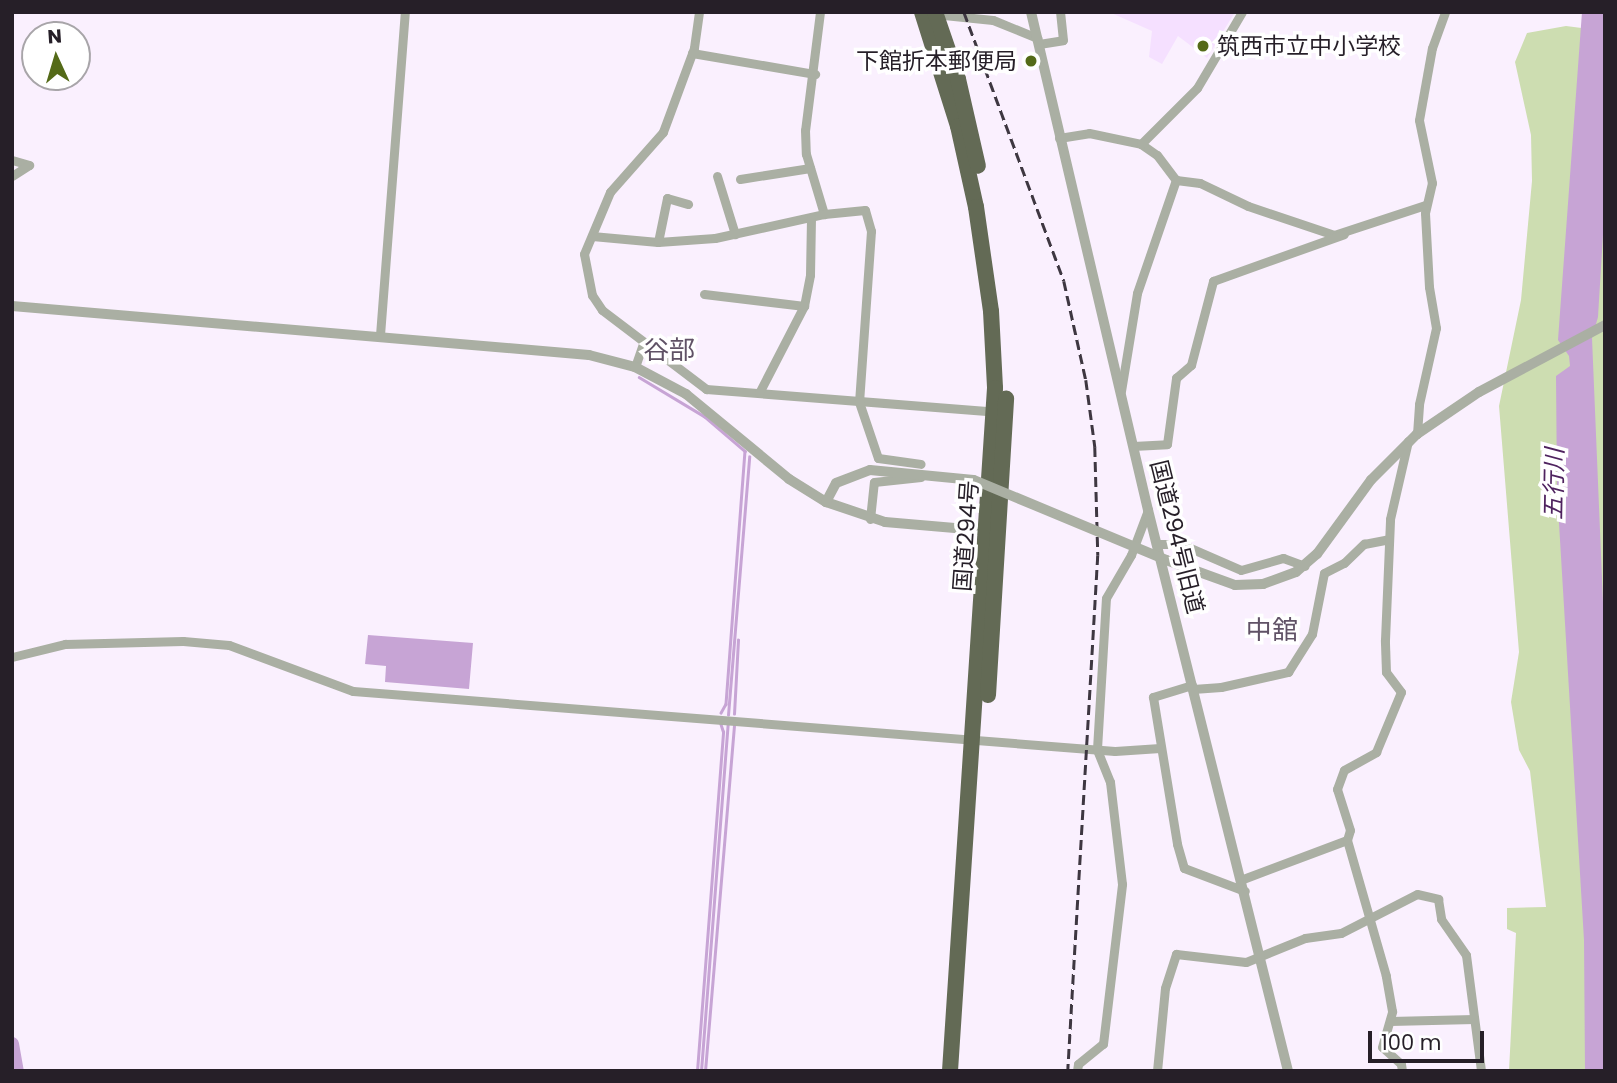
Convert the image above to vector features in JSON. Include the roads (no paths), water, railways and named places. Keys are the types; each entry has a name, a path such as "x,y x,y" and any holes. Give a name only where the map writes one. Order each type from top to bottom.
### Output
{"highway":[{"name":"国道294号","path":"929,13 976,207 991,311 996,412 995,531"},
{"name":"国道294号","path":"929,13 969,124 997,274 1006,413 950,1071"},
{"name":"国道294号","path":"960,1071 979,739"}],"street":[{"path":"380,335 405,12"},
{"path":"699,12 692,53 663,132 610,192 584,254 592,295 643,344 706,389 996,412"},
{"path":"820,12 815,74 805,130 810,168 824,214"},
{"name":"国道294号旧道","path":"1031,12 1156,544 1244,885 1288,1071"},
{"path":"929,13 991,16 1038,41 1063,40 1060,12"},
{"path":"1141,144 1197,88 1242,12"},
{"path":"1402,1071 1401,1064 1382,1047 1390,1021 1386,976 1346,840 1350,830 1338,779 1376,752 1401,692 1386,672 1388,539 1436,328 1429,287 1425,205 1432,183 1419,120 1433,48 1445,12"},
{"path":"692,53 815,74"},
{"path":"1059,138 1089,133 1141,144 1157,155 1176,180 1200,183 1322,233 1345,234"},
{"path":"12,160 29,165 12,176"},
{"path":"740,179 810,168"},
{"path":"717,176 735,234"},
{"path":"1121,397 1137,293 1176,180"},
{"path":"657,242 667,198 688,204"},
{"path":"1133,446 1167,444 1176,378 1191,365 1213,281 1425,205"},
{"path":"592,236 657,242 735,234 824,214 865,210 871,218 859,402 878,458 921,464"},
{"path":"759,393 804,306 810,275 811,218"},
{"path":"704,294 804,306"},
{"path":"12,306 566,351 635,368 713,413 789,479 826,502 870,519 995,531"},
{"path":"826,502 836,483 870,470 974,480 1221,582 1249,586 1279,580 1305,566 1371,480 1413,437 1516,371 1605,325"},
{"path":"635,368 643,344"},
{"path":"870,519 874,482 920,477"},
{"path":"1077,1071 1078,1063 1103,1044 1122,884 1110,782 1097,749 1108,589 1131,555 1148,510"},
{"path":"1346,840 1244,885 1184,868 1160,748 1153,696 1192,687 1285,674 1312,634 1324,573 1344,563 1364,544 1388,539"},
{"path":"1156,544 1181,544 1241,570 1283,558 1305,566"},
{"path":"12,657 65,644 194,642 229,645 353,691 1097,749 1160,748"},
{"path":"1157,1071 1165,988 1176,954 1246,962 1305,938 1341,933 1417,894 1438,899 1441,919 1466,955 1481,1071"},
{"path":"1390,1021 1474,1019"}],"waterway":[{"path":"639,377 704,416 745,451 726,704 721,713"},
{"path":"728,715 749,457"},
{"path":"734,714 738,640"},
{"path":"701,1071 728,722"},
{"path":"697,1071 723,732 720,723"},
{"path":"705,1071 734,725"},
{"path":"12,1044 17,1071"}],"railway":[{"path":"964,12 1064,281 1086,380 1095,447 1098,555 1068,1071"}],"place":[{"name":"筑西市立中小学校","path":"1203,46"},
{"name":"下館折本郵便局","path":"1031,61"}],"district":[{"name":"谷部","path":"669,351"},
{"name":"中舘","path":"1272,631"}],"water label":[{"name":"五行川","path":"1554,484"}]}
